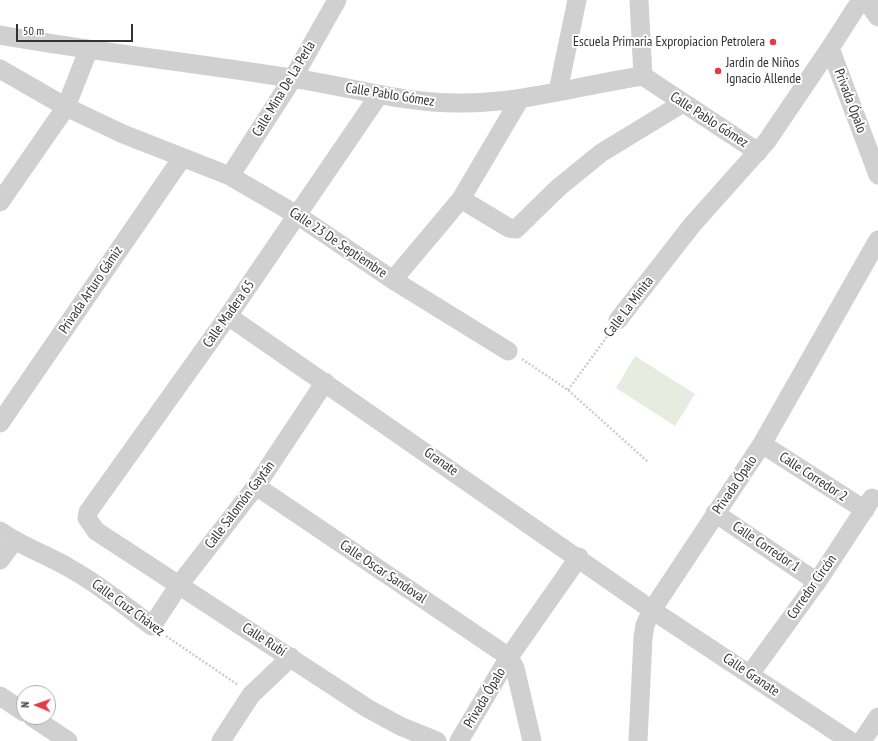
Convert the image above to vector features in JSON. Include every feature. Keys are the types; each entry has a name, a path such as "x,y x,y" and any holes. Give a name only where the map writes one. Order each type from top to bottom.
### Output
{"street":[{"name":"Calle Mina De La Perla","path":"230,176 293,78 337,0"},
{"path":"558,91 577,0"},
{"path":"639,0 643,76"},
{"path":"758,152 830,48 861,0"},
{"path":"866,0 878,17"},
{"name":"Calle Pablo Gómez","path":"0,36 88,50 293,78 379,95 439,103 464,103 520,99 643,76 758,152"},
{"name":"Privada Ópalo","path":"830,48 878,175"},
{"path":"0,202 66,107 88,50"},
{"name":"Calle 23 De Septiembre","path":"0,69 66,107 182,158 230,176 297,215 393,280 508,351"},
{"name":"Calle Madera 65","path":"96,531 87,518 88,512 228,316 379,95"},
{"path":"393,280 462,199 520,99"},
{"path":"462,199 509,228 516,229 563,184 601,153 683,103"},
{"name":"Calle La Minita","path":"618,320 692,225 758,152"},
{"name":"Privada Arturo Gámiz","path":"0,423 182,158"},
{"name":"Privada Ópalo","path":"638,741 643,638 645,625 652,610 762,444 878,240"},
{"name":"Granate","path":"228,316 579,557 652,610"},
{"name":"Calle Salomón Gaytán","path":"152,626 179,585 256,486 325,382"},
{"name":"Calle Corredor 2","path":"762,444 868,504"},
{"name":"Calle Oscar Sandoval","path":"256,486 509,657"},
{"name":"Corredor Circón","path":"750,674 817,582 868,504"},
{"name":"Calle Corredor 1","path":"716,513 817,582"},
{"name":"Calle Rubí","path":"96,531 368,708 400,726 437,741"},
{"path":"0,560 7,536"},
{"name":"Calle Cruz Chávez","path":"7,536 69,568 97,585 152,626"},
{"name":"Privada Ópalo","path":"459,741 509,657 579,557"},
{"name":"Calle Granate","path":"652,610 850,741"},
{"path":"221,741 251,695 291,657"},
{"path":"509,657 515,668 532,741"},
{"path":"0,696 16,707"},
{"path":"862,741 878,717"},
{"path":"44,725 68,741"}],"path":[{"name":"Calle La Minita","path":"568,390 618,320"},
{"path":"508,351 568,390 648,462"},
{"name":"Calle Cruz Chávez","path":"152,626 251,695"}],"shaded area":[{"path":"635,356 695,394 675,426 616,388"}],"place":[{"name":"Escuela Primaria Expropiacion Petrolera","path":"773,42"},
{"name":"Jardin de Niños Ignacio Allende","path":"718,71"}]}
